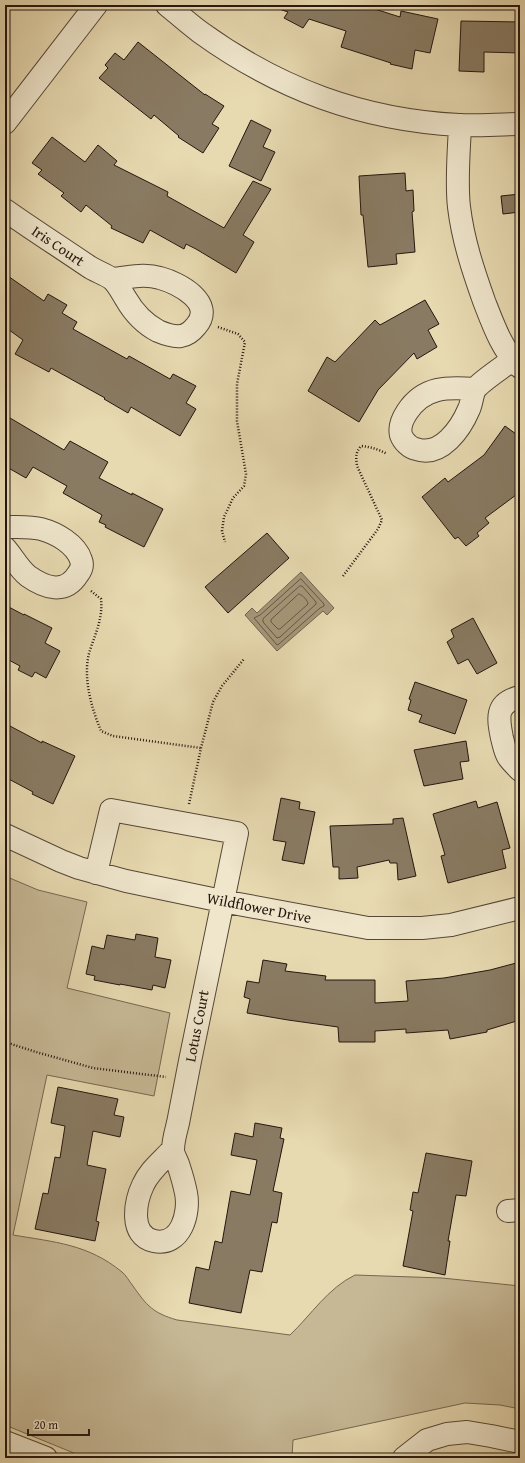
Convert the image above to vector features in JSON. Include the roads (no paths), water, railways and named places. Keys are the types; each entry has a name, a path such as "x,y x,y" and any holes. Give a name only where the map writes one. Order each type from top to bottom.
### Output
{"street":[{"path":"5,123 96,5"},
{"path":"168,5 199,32 251,66 304,92 335,103 378,115 419,122 460,125 520,124"},
{"path":"460,125 458,206 466,246 473,272 490,317 502,344 516,364 475,389"},
{"name":"Iris Court","path":"5,210 94,270 112,279"},
{"path":"5,527 40,529 56,535 78,553 82,561 82,566 76,578 66,586 60,588 46,585 28,576 5,548"},
{"path":"520,696 506,704 498,719 509,758 520,770"},
{"name":"Lotus Court","path":"96,873 111,810 237,833 172,1150"},
{"name":"Wildflower Drive","path":"5,835 61,861 126,881 222,901 368,928 422,928 451,925 520,908"},
{"path":"404,1458 427,1440 447,1434 467,1432 520,1442"},
{"path":"5,1442 46,1458"}],"water":[{"path":"301,572 334,608 327,615 323,611 277,651 245,615 252,608 257,613"}]}
